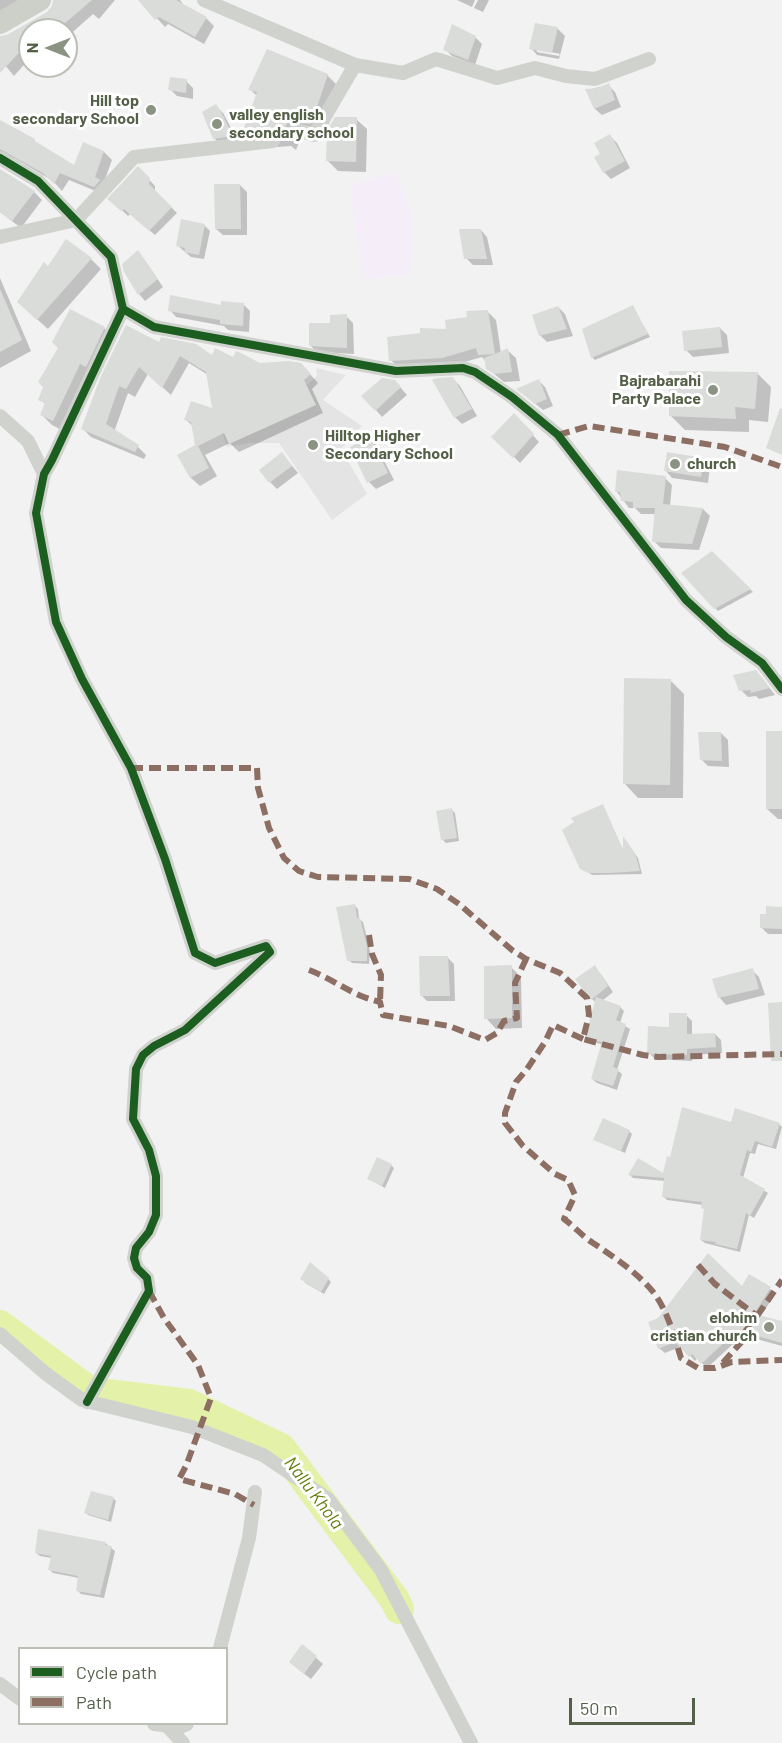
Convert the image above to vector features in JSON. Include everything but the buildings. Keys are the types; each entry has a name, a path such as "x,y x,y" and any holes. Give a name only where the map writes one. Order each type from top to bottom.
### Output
{"main road":[{"path":"0,23 40,0"}],"street":[{"path":"204,0 356,65 403,73 436,59 497,78 535,68 566,76 595,79 649,59"},
{"path":"297,130 314,135 356,65"},
{"path":"0,237 76,220 134,157 273,141"},
{"path":"0,158 38,181 111,257 123,309 44,474 36,513 56,621 82,679 131,768 165,859 195,953 215,963 266,946 270,952 185,1030 154,1046 143,1055 136,1069 133,1119 149,1150 156,1176 156,1215 149,1232 136,1248 134,1258 137,1268 147,1278 149,1291 87,1402"},
{"path":"123,309 154,327 396,371 463,369 475,372 512,397 558,435 686,600 726,637 762,663 782,689"},
{"path":"0,416 28,441 44,474"},
{"path":"0,1334 45,1373 87,1402 192,1427 263,1455 328,1499 381,1570 471,1743"},
{"path":"220,1647 249,1538 255,1492"},
{"path":"0,1684 18,1698"},
{"path":"161,1725 184,1725"},
{"path":"161,1725 183,1743"}],"shaded area":[{"path":"395,173 412,212 413,246 409,276 362,279 350,184"},
{"name":"Hilltop Higher Secondary School","path":"316,368 346,375 323,400 362,426 341,449 367,494 332,520 279,443 249,443 227,447 221,429 299,391 317,376"}],"waterway":[{"name":"Nallu Khola","path":"0,1325 91,1392 189,1404 281,1448 395,1600 399,1609"}],"marked path":[{"path":"558,435 589,426 725,447 782,467"},
{"path":"131,768 257,768 258,788 269,828 284,858 299,871 318,877 409,879 437,889 459,904 512,950 526,959 560,973 587,998 589,1015 583,1039 658,1057 782,1054"},
{"path":"369,935 372,954 381,975 380,1002"},
{"path":"309,970 360,995 380,1002 383,1015 449,1026 485,1040 497,1033 504,1021 517,1018 515,983 526,959"},
{"path":"583,1039 553,1025 545,1042 516,1082 505,1113 505,1123 523,1146 555,1174 568,1180 575,1195 564,1219 589,1241 633,1272 654,1293 667,1316 681,1358 698,1368 715,1368 732,1362 782,1360"},
{"path":"698,1265 715,1284 757,1316 744,1333 745,1338 721,1365"},
{"path":"757,1316 782,1280"},
{"path":"149,1291 164,1318 198,1365 211,1398 179,1479 235,1494 254,1505"}],"cycle path":[{"path":"0,158 38,181 111,257 123,309 154,327 396,371 463,368 475,372 512,397 558,435 686,600 726,637 762,663 782,689"},
{"path":"87,1402 149,1291 147,1278 137,1268 134,1258 136,1248 149,1232 156,1215 156,1176 149,1150 133,1119 136,1069 143,1055 154,1046 185,1030 270,952 266,946 215,963 195,953 165,859 131,768 82,679 56,622 36,513 44,474 123,309"}],"place":[{"name":"Hill top secondary School","path":"151,110"},
{"name":"valley english secondary school","path":"217,124"},
{"name":"Bajrabarahi Party Palace","path":"713,390"},
{"name":"Hilltop Higher Secondary School","path":"313,445"},
{"name":"church","path":"675,464"},
{"name":"elohim cristian church","path":"769,1327"}]}
